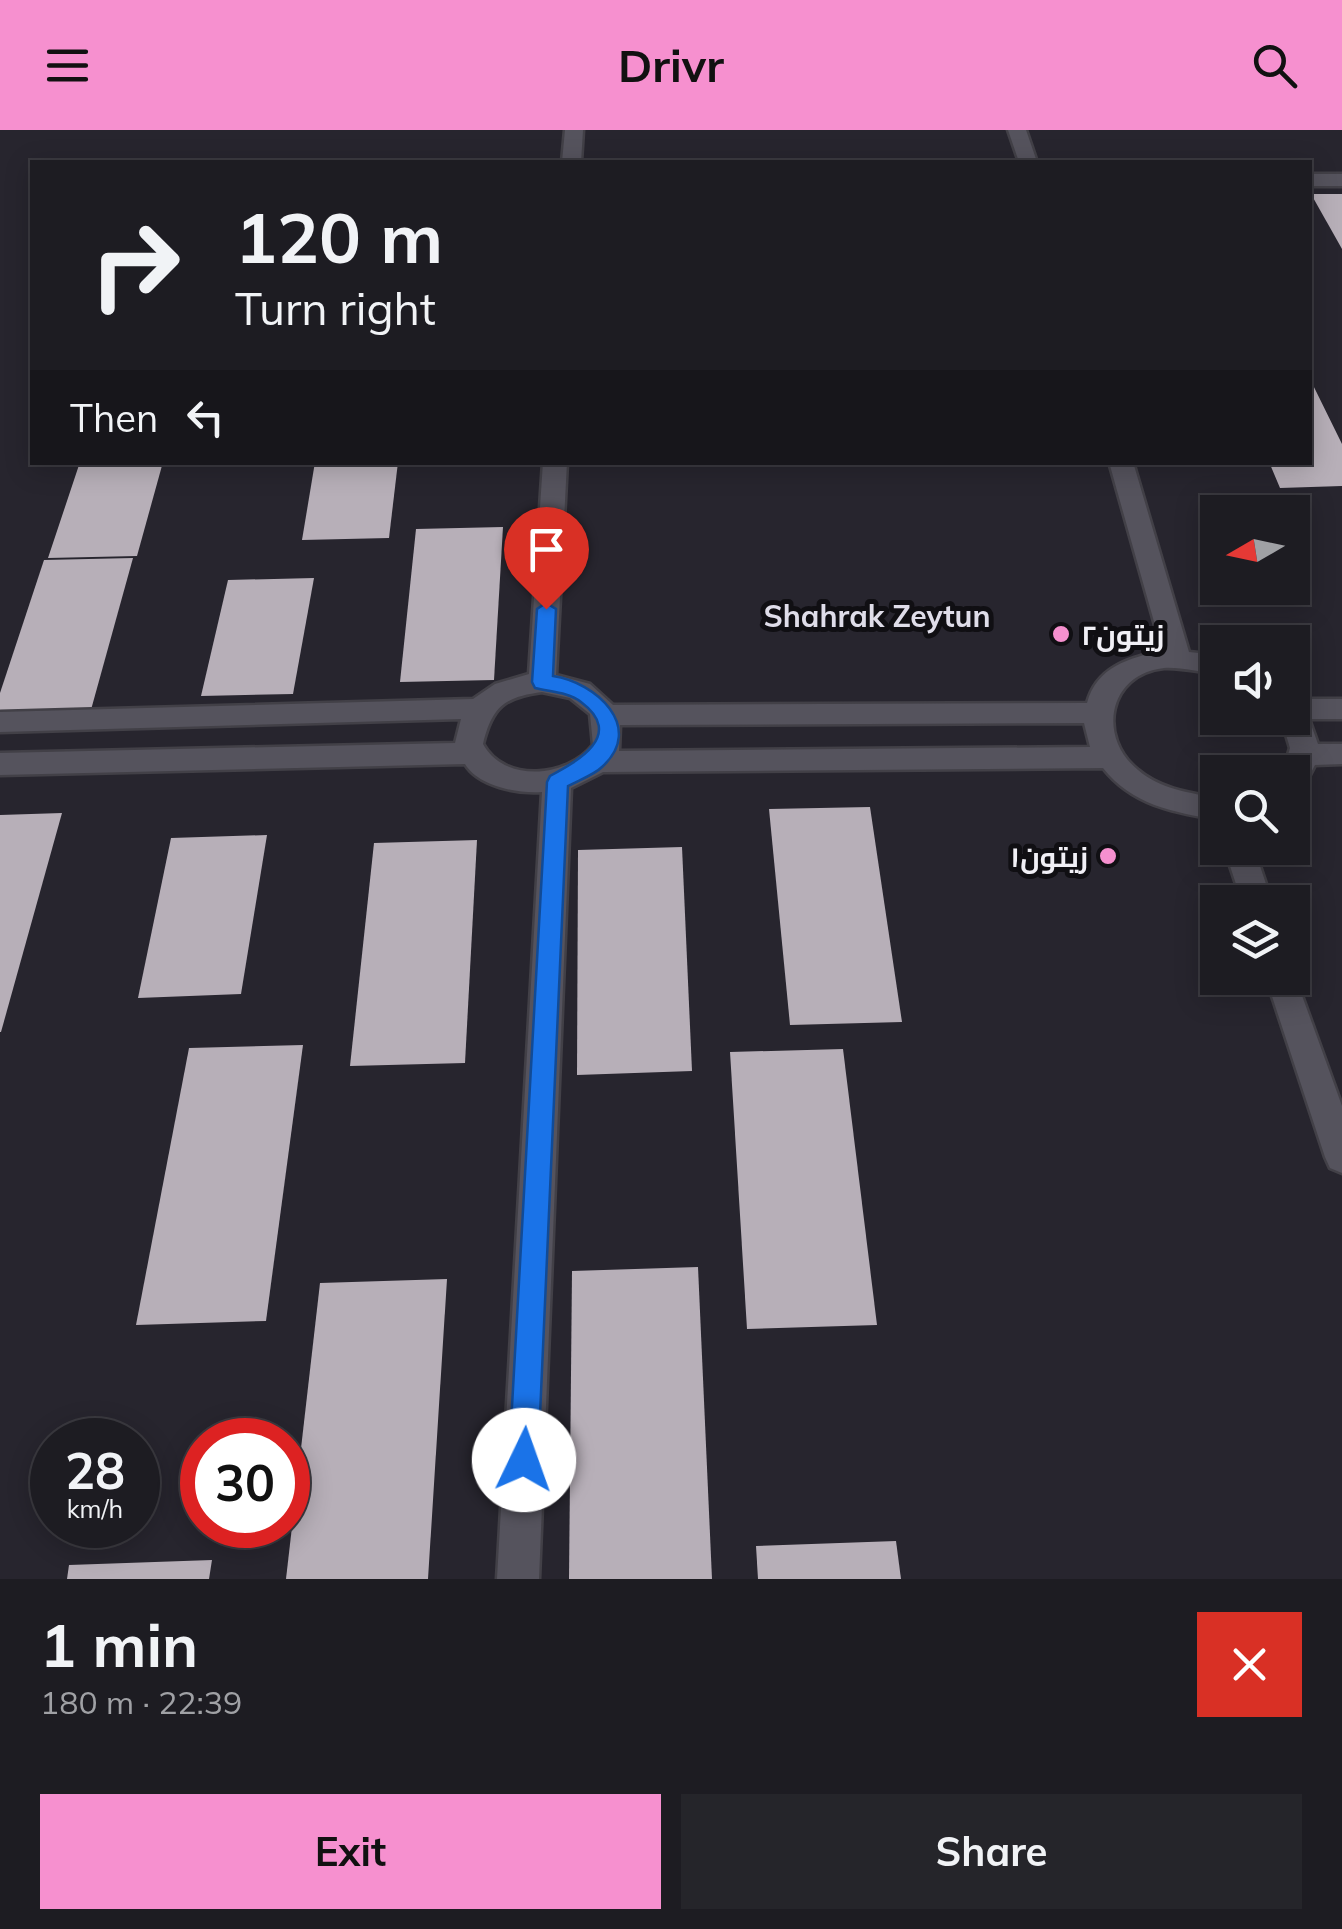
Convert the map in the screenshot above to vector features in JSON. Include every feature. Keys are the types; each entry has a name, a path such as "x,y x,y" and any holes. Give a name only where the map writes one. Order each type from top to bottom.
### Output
{"street":[{"path":"572,160 574,130"},
{"path":"1017,130 1027,160"},
{"path":"1312,180 1342,180"},
{"path":"542,682 555,465"},
{"path":"1122,465 1178,659"},
{"path":"1200,662 1178,659 1142,664 1114,678 1094,713 1096,734 1108,757 1148,791 1200,807"},
{"path":"542,682 588,695 605,716 605,747 594,762 558,782 506,780 492,773 473,753 469,738 480,709 508,689 542,682"},
{"path":"0,722 480,709"},
{"path":"1310,711 1342,710"},
{"path":"605,716 1094,713"},
{"path":"1302,735 1305,754 1342,754"},
{"path":"0,764 473,753"},
{"path":"594,762 1108,757"},
{"path":"518,1579 558,782"},
{"path":"1288,995 1342,1157"}],"building":[{"path":"1312,194 1342,194 1342,249 1312,196"},
{"path":"1312,383 1342,444 1342,486 1280,488 1270,465 1312,465"},
{"path":"79,465 162,465 137,556 48,558"},
{"path":"314,465 398,465 389,538 302,540"},
{"path":"503,527 494,680 400,682 416,529"},
{"path":"133,558 89,717 0,719 0,693 44,560"},
{"path":"314,578 293,694 201,696 228,580"},
{"path":"870,807 902,1022 790,1025 769,809"},
{"path":"62,813 1,1032 0,1032 0,815"},
{"path":"267,835 241,994 138,998 171,838"},
{"path":"477,840 465,1063 350,1066 374,843"},
{"path":"682,847 692,1071 577,1075 578,850"},
{"path":"303,1045 266,1321 136,1325 189,1048"},
{"path":"843,1049 877,1325 747,1329 730,1052"},
{"path":"698,1267 712,1579 569,1579 572,1271"},
{"path":"447,1279 428,1579 286,1579 290,1548 310,1548 310,1418 304,1418 320,1283"},
{"path":"896,1541 901,1579 758,1579 756,1546"},
{"path":"212,1560 209,1579 67,1579 69,1565"}],"place":[{"name":"زیتون۲","path":"1061,634"},
{"name":"زیتون۱","path":"1108,856"}],"district":[{"name":"Shahrak Zeytun","path":"877,616"}],"route":[{"path":"524,1460 558,782 594,762 605,747 608,731 605,716 588,695 542,682 546,609"}]}
